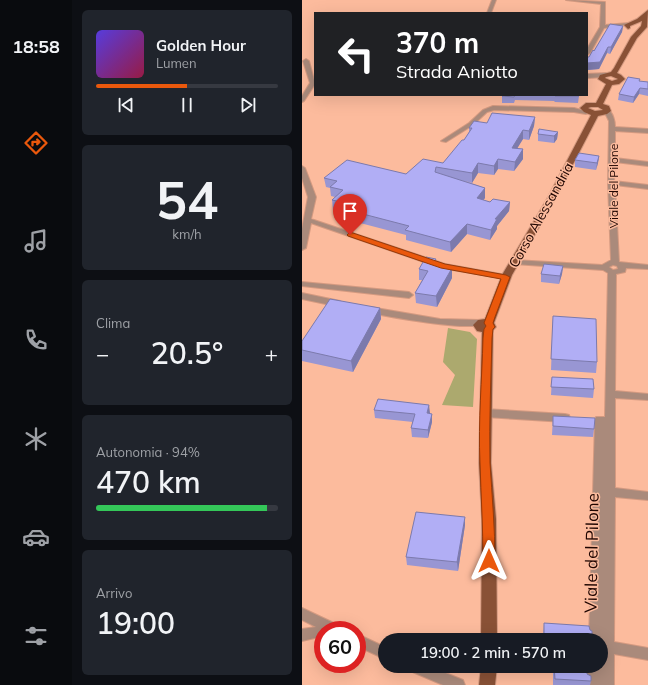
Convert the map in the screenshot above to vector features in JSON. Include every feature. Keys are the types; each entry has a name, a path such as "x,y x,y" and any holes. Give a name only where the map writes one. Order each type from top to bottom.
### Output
{"main road":[{"path":"629,25 644,18 648,13"},
{"path":"610,83 604,77 614,74 620,66 634,39 644,28 644,23 648,13"},
{"path":"629,25 644,28"},
{"path":"629,25 635,34 634,39"},
{"path":"610,83 624,80 614,74"},
{"path":"599,105 610,83"},
{"path":"589,105 599,105 606,108 607,111 604,113 589,111 589,105"},
{"name":"Corso Alessandria","path":"489,633 489,519 485,463 483,326 514,262 551,200 589,111"},
{"path":"487,685 488,673"}],"street":[{"path":"489,12 494,0"},
{"path":"568,0 602,3 602,27 588,51"},
{"path":"603,20 614,25"},
{"path":"602,27 629,25"},
{"path":"302,100 314,83 306,61"},
{"path":"588,77 604,77"},
{"path":"444,141 471,124 485,111 493,108 589,111"},
{"name":"Viale del Pilone","path":"607,111 612,121 612,183 618,264"},
{"path":"612,129 646,131"},
{"path":"613,139 646,131"},
{"path":"612,160 648,164"},
{"path":"302,168 312,197 302,248"},
{"path":"612,183 648,187"},
{"path":"302,191 310,192"},
{"path":"309,216 330,228 444,266 506,277"},
{"path":"514,262 609,270 607,264 648,267"},
{"name":"Viale del Pilone","path":"595,633 601,420 611,394 609,270"},
{"path":"302,284 409,295"},
{"path":"302,296 346,306"},
{"path":"360,308 483,326"},
{"path":"611,394 648,397"},
{"path":"485,413 578,419"},
{"name":"Viale del Pilone","path":"601,420 609,492 607,633"},
{"path":"609,492 648,496"},
{"path":"302,614 317,621"},
{"path":"302,635 314,633"},
{"path":"366,644 378,650"},
{"path":"608,647 648,654"},
{"path":"430,673 458,685"},
{"path":"594,673 594,685"},
{"name":"Viale del Pilone","path":"607,673 607,685"}],"shaded area":[{"path":"448,328 470,332 477,339 473,407 442,405 455,375 443,362"}],"building":[{"path":"610,24 623,26 611,47 608,47 600,62 588,63 588,57 593,50 594,51"},
{"path":"628,77 640,79 639,81 648,82 648,89 640,88 634,97 619,94"},
{"path":"492,113 535,117 529,131 523,130 512,148 523,149 515,162 498,159 494,166 478,163 472,173 436,167 435,172 485,188 477,198 490,202 493,199 510,202 495,219 497,219 491,230 467,224 450,242 405,230 409,226 340,208 346,203 332,200 343,190 330,187 337,181 324,178 347,160 406,174 423,159 443,163 462,140 464,140 472,128 469,128 474,121 487,123"},
{"path":"539,129 558,132 554,136 538,134"},
{"path":"579,153 599,156 597,163 575,160"},
{"path":"426,257 436,259 433,264 452,268 436,296 415,293 428,271 419,269"},
{"path":"544,264 563,266 560,276 541,274"},
{"path":"330,299 380,308 351,361 302,350 302,341"},
{"path":"553,316 596,319 597,362 551,359"},
{"path":"552,377 593,379 594,389 551,387"},
{"path":"378,399 429,405 427,413 432,414 428,430 411,428 415,414 374,410"},
{"path":"553,416 595,418 594,429 553,426"},
{"path":"416,512 465,517 457,562 406,557"},
{"path":"544,623 589,626 590,630 592,631 592,633 544,633"},
{"path":"555,673 587,673 591,676 591,681 555,679"}],"route":[{"path":"350,235 444,266 506,277 490,317 489,323 491,325 488,329 485,463 489,519 489,561"}]}
